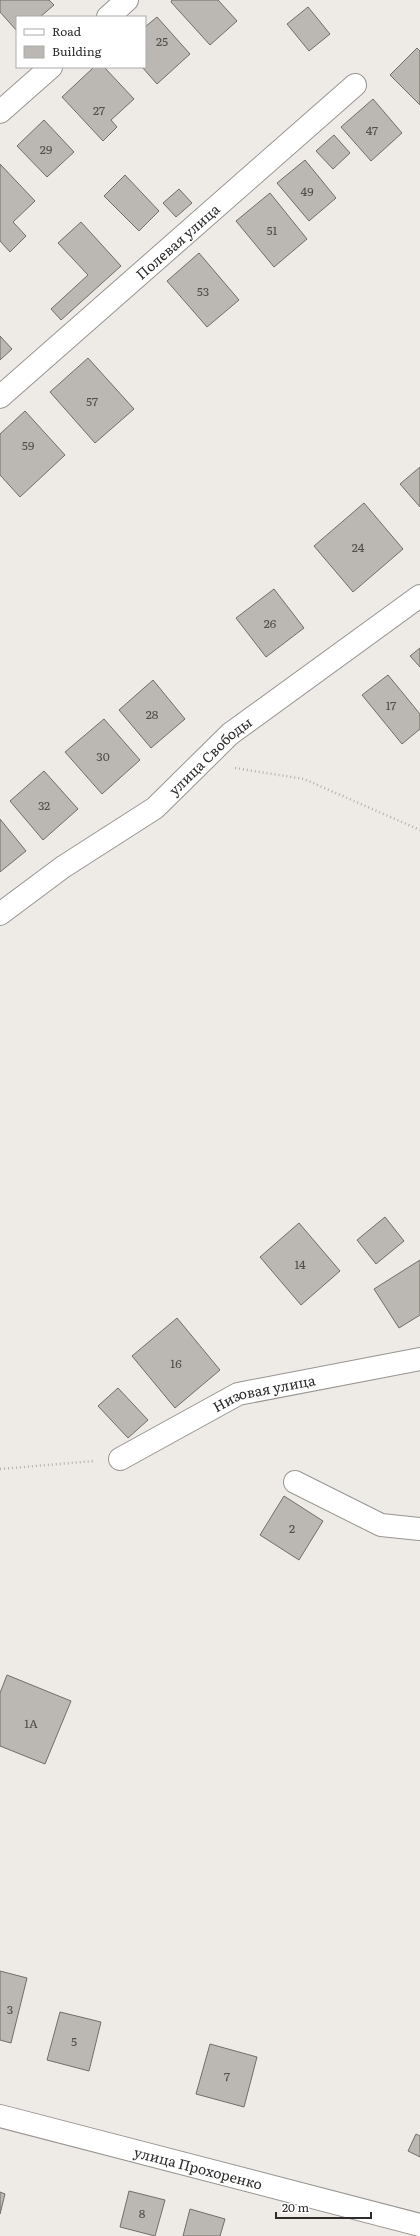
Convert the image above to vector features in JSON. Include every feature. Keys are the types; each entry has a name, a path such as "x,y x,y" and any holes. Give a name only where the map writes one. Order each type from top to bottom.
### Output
{"street":[{"path":"109,16 127,0"},
{"path":"0,112 50,68"},
{"name":"Полевая улица","path":"0,398 355,85"},
{"name":"улица Свободы","path":"0,914 63,867 155,808 230,734 420,596"},
{"name":"Низовая улица","path":"120,1459 238,1394 420,1360"},
{"path":"295,1482 381,1525 420,1529"},
{"name":"улица Прохоренко","path":"0,2116 420,2225"}],"path":[{"path":"201,762 304,779 420,830"},
{"path":"0,1469 120,1459"}],"building":[{"path":"0,0 49,0 54,5 41,16 16,16 16,30 0,12"},
{"path":"172,0 218,0 237,21 210,45 171,2"},
{"path":"308,7 330,34 309,51 287,24"},
{"path":"157,17 190,54 157,84 143,68 146,68 146,26"},
{"path":"417,48 420,51 420,105 390,75"},
{"path":"93,68 105,68 134,99 111,120 117,127 103,141 62,97"},
{"path":"373,99 402,133 371,161 341,127"},
{"path":"44,120 74,152 47,177 17,146"},
{"path":"334,135 350,153 333,169 316,151"},
{"path":"305,160 336,198 309,221 277,183"},
{"path":"0,164 35,201 13,222 26,236 10,252 0,241"},
{"path":"125,175 159,211 139,231 104,196"},
{"path":"179,189 192,203 176,217 163,203"},
{"path":"270,193 307,239 274,267 236,221"},
{"path":"81,222 121,266 61,320 51,309 88,275 58,243"},
{"path":"199,253 239,300 207,327 167,281"},
{"path":"0,336 12,349 0,360"},
{"path":"88,358 134,409 95,443 50,392"},
{"path":"25,411 65,455 20,497 0,475 0,434"},
{"path":"420,467 420,507 400,484"},
{"path":"364,503 403,549 353,592 314,546"},
{"path":"274,589 304,628 266,657 236,618"},
{"path":"420,648 420,667 410,656"},
{"path":"388,675 420,714 420,729 402,744 362,695"},
{"path":"153,680 185,719 151,748 119,710"},
{"path":"104,719 140,760 102,794 65,752"},
{"path":"44,771 78,809 43,840 10,801"},
{"path":"0,819 26,851 0,872"},
{"path":"385,1217 404,1241 376,1264 357,1240"},
{"path":"299,1223 340,1271 301,1305 260,1257"},
{"path":"420,1260 420,1315 399,1328 374,1289"},
{"path":"177,1318 220,1370 175,1408 132,1356"},
{"path":"118,1388 148,1420 128,1438 98,1406"},
{"path":"284,1496 323,1521 299,1560 260,1535"},
{"path":"7,1675 71,1701 45,1764 0,1746 0,1693"},
{"path":"0,1971 27,1978 11,2043 0,2040"},
{"path":"60,2012 101,2022 89,2071 47,2060"},
{"path":"210,2044 257,2057 244,2107 196,2094"},
{"path":"416,2134 420,2136 420,2157 408,2151"},
{"path":"129,2191 165,2200 155,2236 120,2227"},
{"path":"0,2192 5,2194 0,2214"},
{"path":"190,2209 225,2219 220,2236 183,2236"}]}
